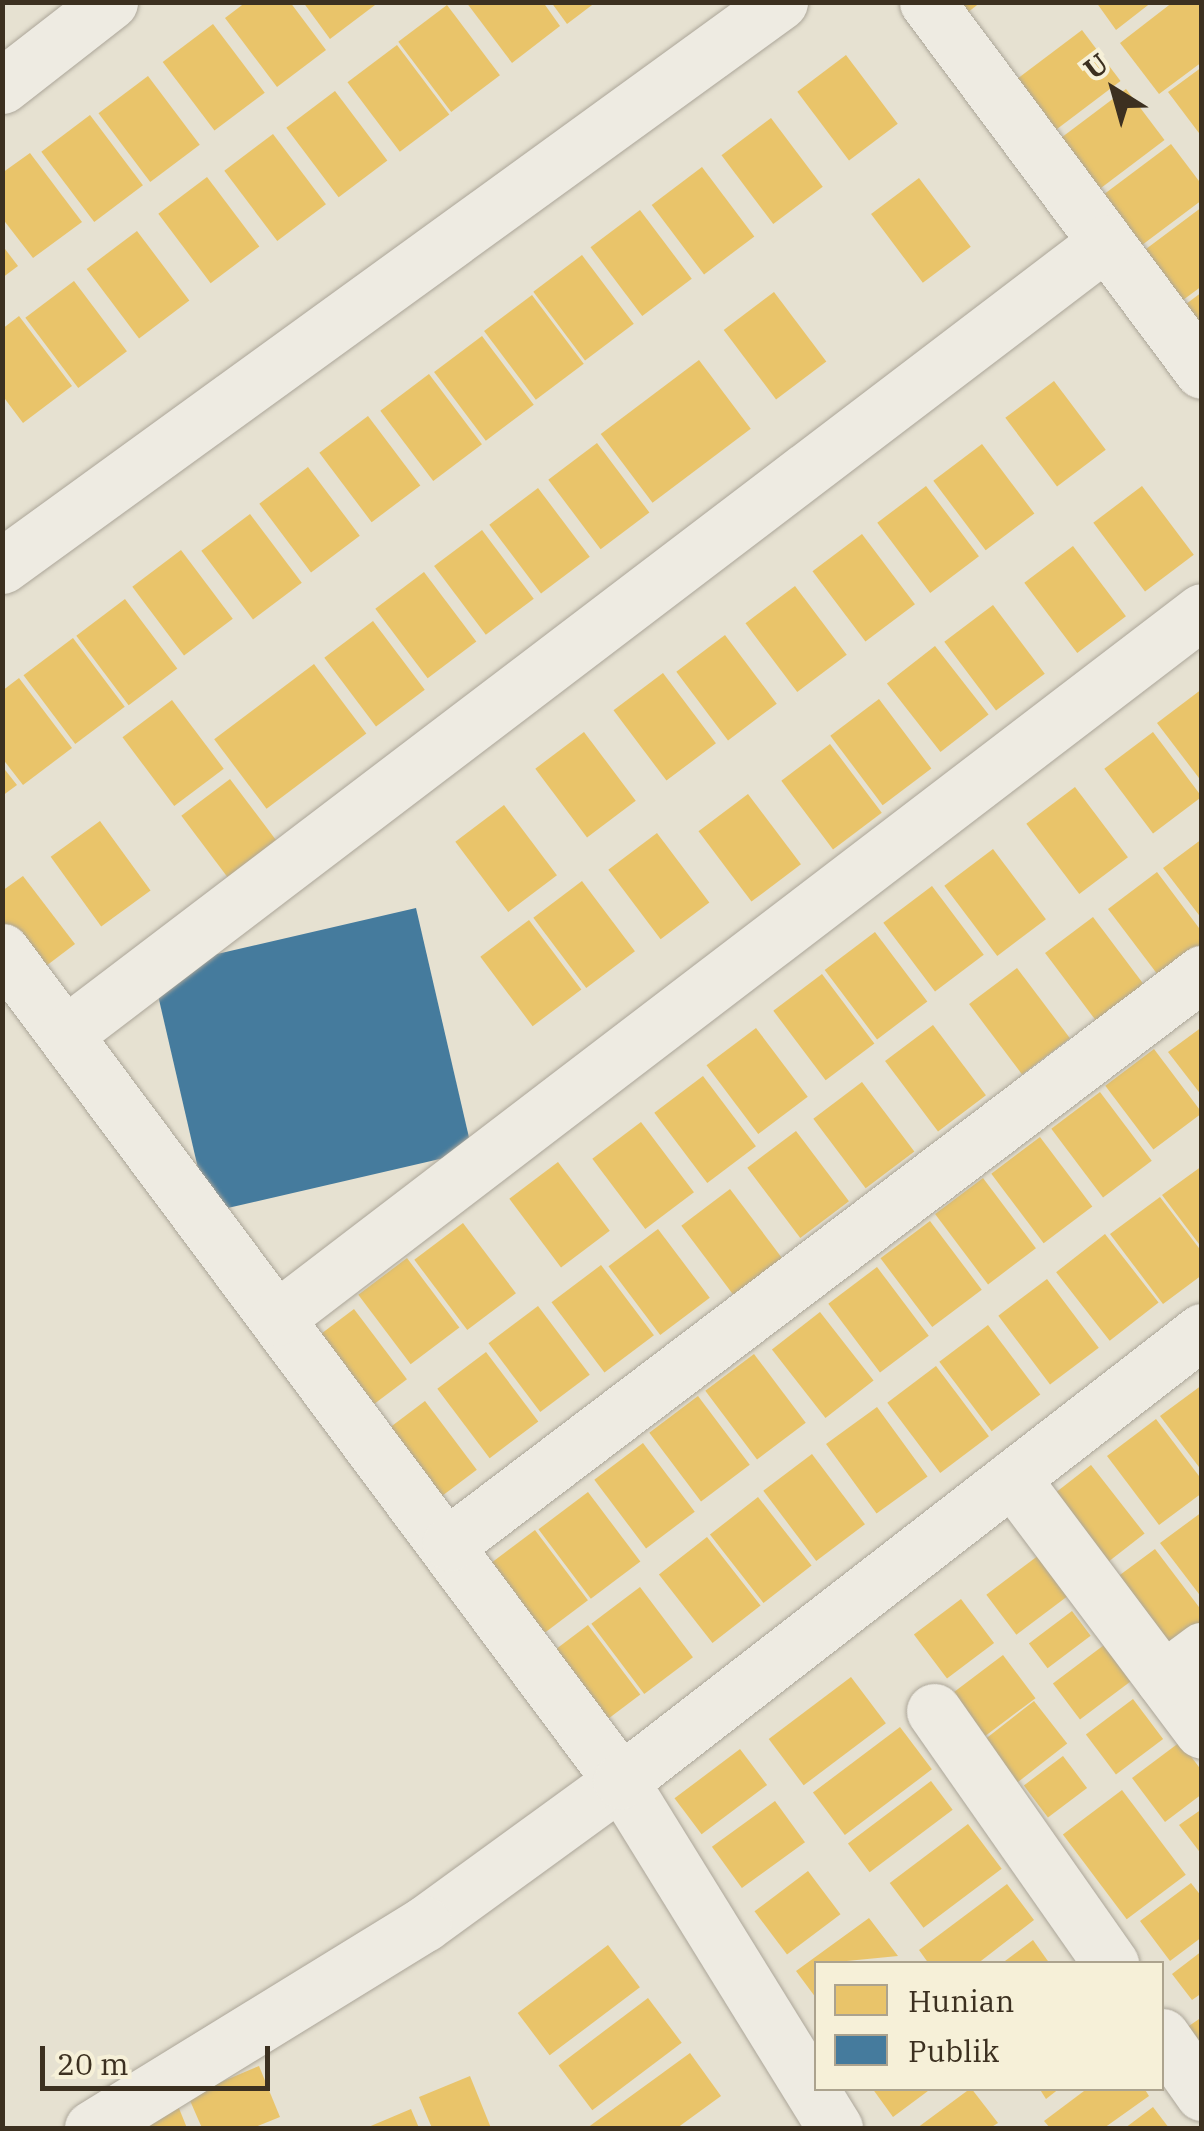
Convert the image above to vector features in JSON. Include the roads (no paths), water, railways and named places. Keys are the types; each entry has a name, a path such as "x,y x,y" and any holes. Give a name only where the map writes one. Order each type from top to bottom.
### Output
{"street":[{"path":"2,86 110,2"},
{"path":"2,566 780,2"},
{"path":"927,2 1202,370"},
{"path":"36,1018 1106,242"},
{"path":"277,1318 1202,611"},
{"path":"2,951 36,1018 277,1318 450,1543 621,1781 835,2128"},
{"path":"450,1543 1202,973"},
{"path":"92,2128 424,1924 621,1781 1202,1331"},
{"path":"1012,1478 1182,1664 1202,1731"},
{"path":"934,1712 1109,1961"},
{"path":"1164,2039 1202,2093"}]}
